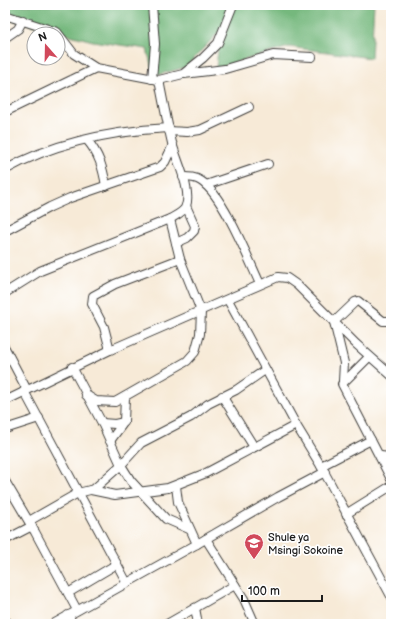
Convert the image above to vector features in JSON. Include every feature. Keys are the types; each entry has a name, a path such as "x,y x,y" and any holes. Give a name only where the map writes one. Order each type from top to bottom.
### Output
{"street":[{"path":"5,293 44,269 170,219 184,210 187,196 183,177 173,146 156,79 152,5"},
{"path":"183,74 203,58 218,43 232,5"},
{"path":"5,15 59,33 74,54 96,68 156,79 224,69 273,55 312,57"},
{"path":"5,38 18,30 23,20"},
{"path":"5,112 96,68"},
{"path":"5,170 37,154 69,143 137,130 169,130 187,132 200,130 249,107"},
{"path":"87,140 98,155 106,186"},
{"path":"5,231 50,207 160,167 165,162 173,146"},
{"path":"206,185 268,164"},
{"path":"183,177 196,178 206,185 226,212 260,284"},
{"path":"176,243 187,238 194,231 194,222 186,206"},
{"path":"86,395 96,401 104,403 115,402 125,398 193,356 200,334 201,311 180,259 170,219"},
{"path":"110,350 104,328 92,304 95,293 136,275 180,259"},
{"path":"5,401 72,367 278,277 287,278 391,375"},
{"path":"228,300 265,370 323,469 391,596"},
{"path":"334,322 355,302 358,301 383,321 391,322"},
{"path":"334,322 344,363 342,387 390,476"},
{"path":"5,348 39,418 127,583"},
{"path":"343,381 370,357"},
{"path":"72,367 102,423 121,465 140,492 166,519 189,529"},
{"path":"91,490 121,465 141,443 191,417 222,396 236,390 265,370"},
{"path":"222,396 254,447"},
{"path":"110,441 124,422 125,398"},
{"path":"5,429 39,418"},
{"path":"102,423 115,424 124,422"},
{"path":"5,540 78,493 91,490 115,495 176,486 206,473 296,425"},
{"path":"53,624 206,539 371,440"},
{"path":"380,456 391,457"},
{"path":"390,476 391,461"},
{"path":"5,481 31,523 77,610"},
{"path":"176,486 178,502 197,544"},
{"path":"346,514 391,486"},
{"path":"206,539 244,599 255,624"},
{"path":"68,593 116,564"},
{"path":"167,624 235,585"},
{"path":"195,608 198,624"},
{"path":"68,615 73,624"}],"green space":[{"path":"5,5 374,5 371,58 289,47 216,68 220,31 186,67 154,76 147,49 93,41 66,34 66,26 36,26 5,18"}],"place":[{"name":"Shule ya Msingi Sokoine","path":"254,560"}]}
